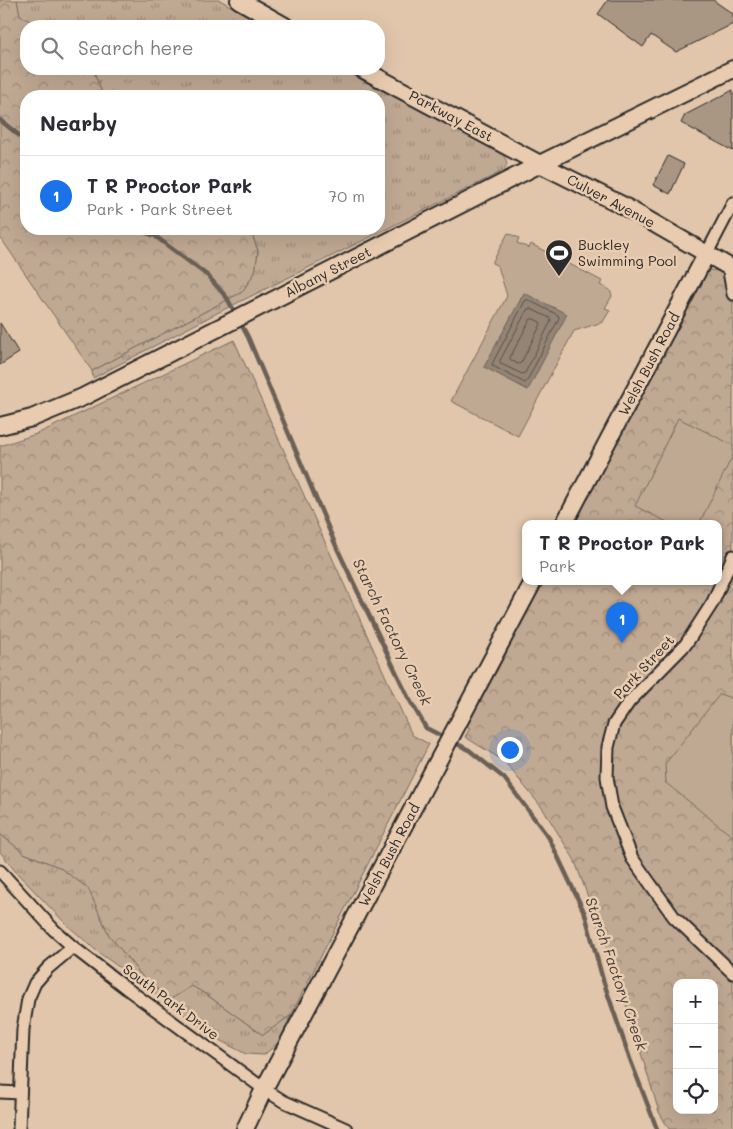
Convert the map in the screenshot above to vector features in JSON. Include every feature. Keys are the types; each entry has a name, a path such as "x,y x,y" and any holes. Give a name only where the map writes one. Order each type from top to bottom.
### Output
{"street":[{"path":"239,0 274,20"},
{"name":"Albany Street","path":"0,426 32,418 83,397 540,164 733,69"},
{"name":"Parkway East","path":"373,75 540,164"},
{"name":"Culver Avenue","path":"540,164 622,205 706,255 731,267"},
{"name":"Welsh Bush Road","path":"566,520 733,203"},
{"path":"731,267 733,294"},
{"name":"Park Street","path":"722,581 733,556"},
{"name":"Welsh Bush Road","path":"245,1129 264,1089 532,585"},
{"name":"Park Street","path":"720,585 713,602 686,644 629,702 614,724 608,747 607,777 612,807 632,858 674,917 733,973"},
{"name":"South Park Drive","path":"0,870 54,930 126,988 264,1089 283,1101 346,1129"},
{"path":"19,1129 23,1030 28,998 35,983 48,968 73,946"},
{"path":"0,1092 20,1093"}],"green space":[{"path":"0,0 17,0 20,15 28,20 20,20 20,75 95,75 101,90 20,90 20,235 252,235 258,251 255,272 242,292 92,371 0,237"},
{"path":"17,0 220,0 255,20 28,20 20,15"},
{"path":"95,75 353,75 382,90 101,90"},
{"path":"385,92 502,154 506,164 499,173 385,230"},
{"path":"508,233 519,238 517,243 529,248 531,244 602,281 600,285 610,290 612,296 605,308 610,310 603,322 574,331 518,436 451,401 507,296 498,266 492,263"},
{"path":"252,235 374,235 215,314 93,378 92,371 242,292 255,272 258,251"},
{"path":"709,270 718,271 733,279 733,1129 669,1129 659,1112 618,978 574,859 543,809 504,761 465,737 470,728 466,727 540,585 722,585 722,520 575,520"},
{"path":"234,340 412,735 429,744 291,1015 263,1035 192,986 171,999 146,981 109,935 88,888 59,867 24,853 0,834 0,446 39,433"},
{"path":"678,418 733,445 733,455 701,520 663,520 635,506"},
{"path":"720,694 733,699 733,837 666,783 665,764"},
{"path":"0,834 24,853 59,867 88,888 109,935 146,981 170,999 192,986 263,1035 291,1015 279,1042 264,1055 246,1054 221,1041 98,952 66,924 16,872 0,852"}],"water":[{"path":"524,293 567,314 528,390 484,367"}],"building":[{"path":"608,0 713,0 733,14 733,24 676,52 651,35 643,47 598,14"},
{"path":"733,90 733,151 681,123 685,115"},
{"path":"668,156 684,164 670,194 653,185"},
{"path":"0,323 19,353 0,365"}],"waterway":[{"name":"Starch Factory Creek","path":"0,120 20,136"},
{"name":"Starch Factory Creek","path":"152,235 208,276 227,298 248,337 336,546 408,697 426,728 469,750 504,778 549,838 585,914 603,980 630,1059 657,1129"}],"place":[{"name":"Buckley Swimming Pool","path":"559,277"},
{"name":"T R Proctor Park","path":"622,643"}]}
